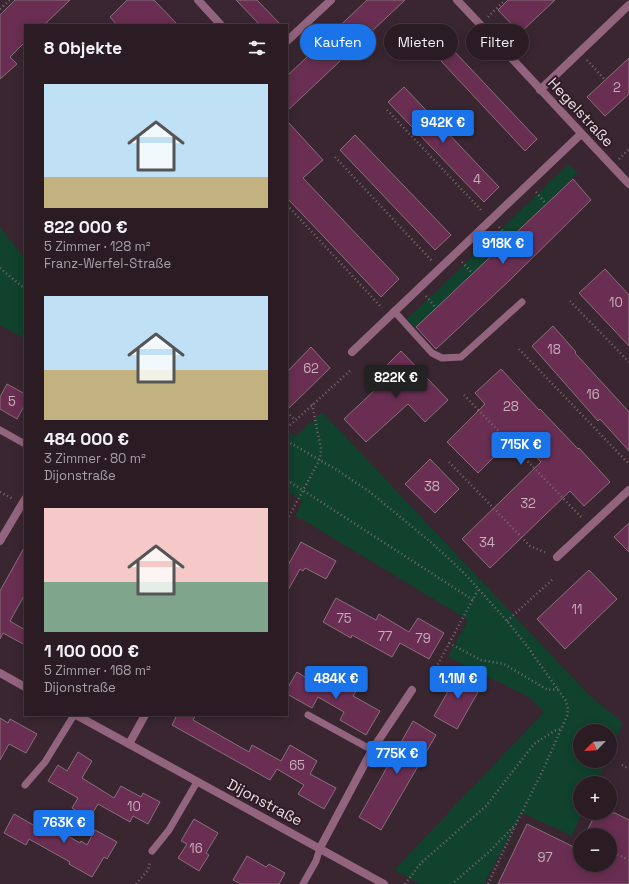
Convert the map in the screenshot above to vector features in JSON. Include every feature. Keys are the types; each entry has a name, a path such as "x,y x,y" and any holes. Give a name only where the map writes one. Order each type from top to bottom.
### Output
{"street":[{"path":"198,0 220,24"},
{"path":"288,40 331,0"},
{"name":"Hegelstraße","path":"457,0 480,24"},
{"path":"540,90 629,5"},
{"name":"Hegelstraße","path":"514,60 540,90 629,184"},
{"path":"352,352 581,134"},
{"path":"557,557 629,490"},
{"path":"0,541 24,502"},
{"path":"0,673 24,686"},
{"path":"320,848 372,750 412,690"},
{"name":"Dijonstraße","path":"77,716 384,884"},
{"path":"129,744 144,716"}],"lane":[{"path":"392,314 432,353 442,358 455,358 461,357 522,302"},
{"path":"0,430 24,443"},
{"path":"308,715 372,750"},
{"name":"Dijonstraße","path":"25,785 44,762 74,716"},
{"path":"152,851 169,830 197,782"},
{"path":"303,884 316,861 320,848"}],"path":[{"path":"0,9 10,0"},
{"path":"480,24 505,0"},
{"path":"580,52 605,80"},
{"path":"387,110 490,220"},
{"path":"335,157 440,268"},
{"path":"288,206 392,314"},
{"path":"0,268 24,289"},
{"path":"570,301 629,362"},
{"path":"519,349 629,464"},
{"path":"288,427 352,368"},
{"path":"464,395 590,526"},
{"path":"288,518 320,459 321,449 312,404"},
{"path":"288,413 295,420"},
{"path":"288,442 320,459 370,492 433,544 465,574 506,621 527,646 566,701 568,709 567,716 542,772 488,884"},
{"path":"449,462 530,546 557,557"},
{"path":"288,481 473,600"},
{"path":"506,621 553,579"},
{"path":"432,675 478,590"},
{"path":"449,643 481,660 504,664 548,690 558,689"},
{"path":"405,884 421,863 486,806 534,744 554,730 561,729"},
{"path":"622,765 629,769"},
{"path":"452,884 490,851 516,824"},
{"path":"136,884 148,870 152,851"},
{"path":"617,854 629,860"}],"green space":[{"path":"569,164 578,173 415,328 407,319"},
{"path":"0,227 24,258 24,338 0,325"},
{"path":"322,412 588,694 623,723 617,736 617,724 573,724 573,768 603,768 599,776 573,776 573,820 579,820 575,828 573,828 572,836 522,813 484,884 420,884 394,870 544,712 529,697 448,657 468,620 295,515 303,501 288,492 288,430 295,437"}],"building":[{"path":"15,0 70,0 45,24 24,24 24,43 10,57 17,64 0,79 0,15"},
{"path":"127,0 154,0 177,24 116,24 110,17"},
{"path":"236,0 257,0 280,24 259,24"},
{"path":"367,0 405,0 376,27 376,24 342,24"},
{"path":"508,0 555,0 529,25 511,24 498,10"},
{"path":"458,55 537,139 525,151 441,61 458,60"},
{"path":"629,58 629,94 605,116 587,97"},
{"path":"304,60 341,60 288,110 288,75"},
{"path":"404,87 499,187 484,202 388,102"},
{"path":"288,122 323,160 303,178 399,279 381,297 288,199"},
{"path":"355,135 451,235 435,250 340,150"},
{"path":"573,179 591,200 510,280 436,349 416,327"},
{"path":"605,269 629,295 629,346 579,293"},
{"path":"553,326 576,352 575,353 629,412 629,451 600,419 598,421 532,346"},
{"path":"311,347 330,368 288,409 288,371"},
{"path":"401,351 448,400 425,422 408,404 366,442 344,419 393,373 386,366"},
{"path":"501,369 539,410 540,409 578,449 579,448 610,482 584,506 570,491 490,568 462,539 541,462 516,435 478,473 447,442 485,404 475,393"},
{"path":"7,384 24,393 24,406 17,419 0,409 0,397"},
{"path":"430,459 459,489 435,513 405,484"},
{"path":"629,523 629,552 614,537"},
{"path":"301,542 336,561 326,579 305,568 303,571 300,569 288,590 288,565"},
{"path":"24,548 24,596 10,621 24,629 24,644 3,633 0,639 0,591"},
{"path":"589,570 617,599 565,649 537,619"},
{"path":"336,598 376,620 379,614 409,632 418,618 444,633 429,659 400,643 392,657 352,635 351,638 323,622"},
{"path":"297,672 323,688 321,692 333,672 359,687 353,696 380,711 366,735 340,720 344,712 318,697 312,708 288,695 288,687"},
{"path":"459,672 482,685 457,729 434,716"},
{"path":"176,716 195,716 193,720 249,752 252,745 281,761 290,745 317,761 310,774 336,788 324,809 298,794 304,785 277,769 270,780 172,725"},
{"path":"0,718 8,723 10,719 37,734 26,753 9,744 0,760"},
{"path":"413,721 436,735 381,830 359,817"},
{"path":"78,752 92,761 82,778 114,798 121,786 141,797 143,793 160,802 148,824 133,816 130,822 98,804 89,819 72,808 78,798 48,781 58,765 67,771"},
{"path":"14,814 35,826 38,819 80,843 81,841 87,845 95,830 117,842 107,859 104,857 92,877 69,864 70,862 29,839 26,845 4,833"},
{"path":"617,814 629,820 629,884 498,884 527,824 573,847 573,872 617,872 617,828 588,828 592,820 617,820"},
{"path":"194,819 218,833 206,853 209,855 199,871 178,858 187,844 181,841"},
{"path":"247,856 266,867 269,864 285,873 279,884 241,884 233,880"}]}
